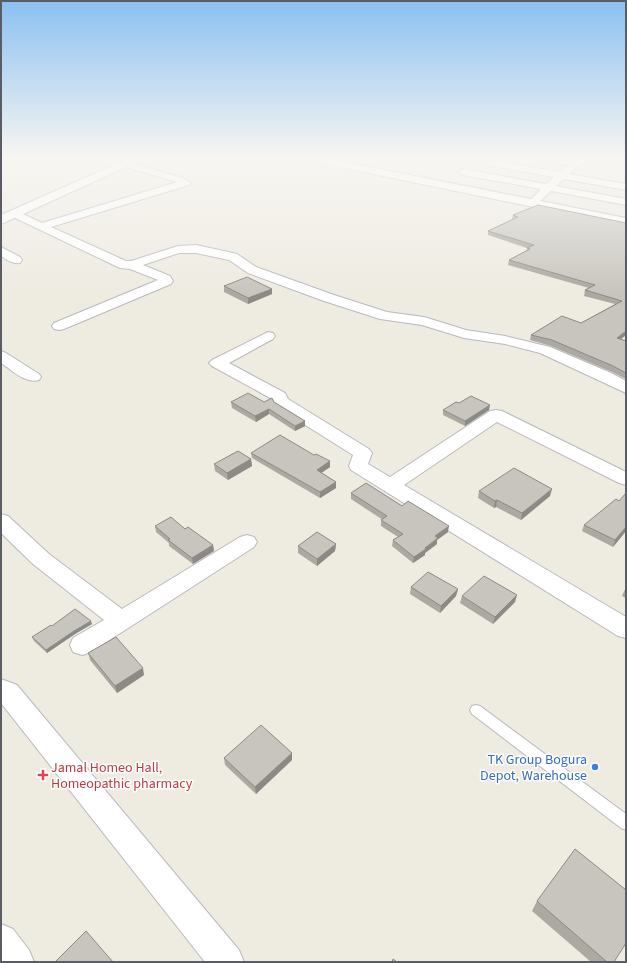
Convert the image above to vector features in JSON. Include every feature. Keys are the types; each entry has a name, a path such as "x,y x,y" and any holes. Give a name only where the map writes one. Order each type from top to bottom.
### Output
{"street":[{"path":"1,220 42,202"},
{"path":"42,226 124,202"},
{"path":"527,202 626,222"},
{"path":"15,214 124,265 132,265 178,250 196,249 233,257 259,272 329,298 385,316 424,321 464,334 504,340 546,350 605,376 626,388"},
{"path":"1,252 16,260"},
{"path":"59,326 167,281 166,279 132,265"},
{"path":"268,336 217,363 279,396 281,402 363,452 358,466 626,629"},
{"path":"1,356 33,377"},
{"path":"390,486 496,415 626,479"},
{"path":"1,521 41,559 120,620"},
{"path":"82,645 247,542"},
{"path":"1,690 8,693 227,962"},
{"path":"1,941 17,962"}],"lane":[{"path":"476,710 626,823"}],"building":[{"path":"538,205 626,223 626,331 617,338 626,341 626,373 552,340 531,335 562,316 581,323 622,301 585,290 595,285 509,260 530,249 527,248 534,245 488,231 518,217 513,215"},
{"path":"247,277 272,289 248,298 224,286"},
{"path":"248,393 264,402 272,398 274,402 305,421 295,426 269,409 255,416 231,402"},
{"path":"471,396 490,405 465,421 443,410 456,402 459,403"},
{"path":"280,435 314,455 316,454 330,461 317,470 336,482 320,492 251,453"},
{"path":"238,451 251,459 227,473 214,464"},
{"path":"514,468 552,489 522,513 497,500 495,501 479,491"},
{"path":"366,483 402,506 408,501 449,526 435,536 438,538 425,548 426,549 414,557 393,540 403,534 381,520 387,516 351,493"},
{"path":"626,493 626,527 615,540 584,525 616,499 619,501"},
{"path":"171,517 185,529 188,527 213,545 192,558 168,540 170,539 155,526"},
{"path":"317,532 336,544 317,559 298,546"},
{"path":"428,572 458,589 441,606 411,587"},
{"path":"484,576 517,595 495,617 462,596"},
{"path":"75,609 91,621 46,650 32,637 51,625 52,626"},
{"path":"116,637 143,668 115,686 88,653"},
{"path":"261,725 292,753 255,787 224,758"},
{"path":"575,849 626,890 626,943 614,962 607,962 537,901"},
{"path":"86,931 113,962 55,962"}],"place":[{"name":"TK Group Bogura Depot, Warehouse","path":"595,767"},
{"name":"Jamal Homeo Hall, Homeopathic pharmacy","path":"43,775"}]}
